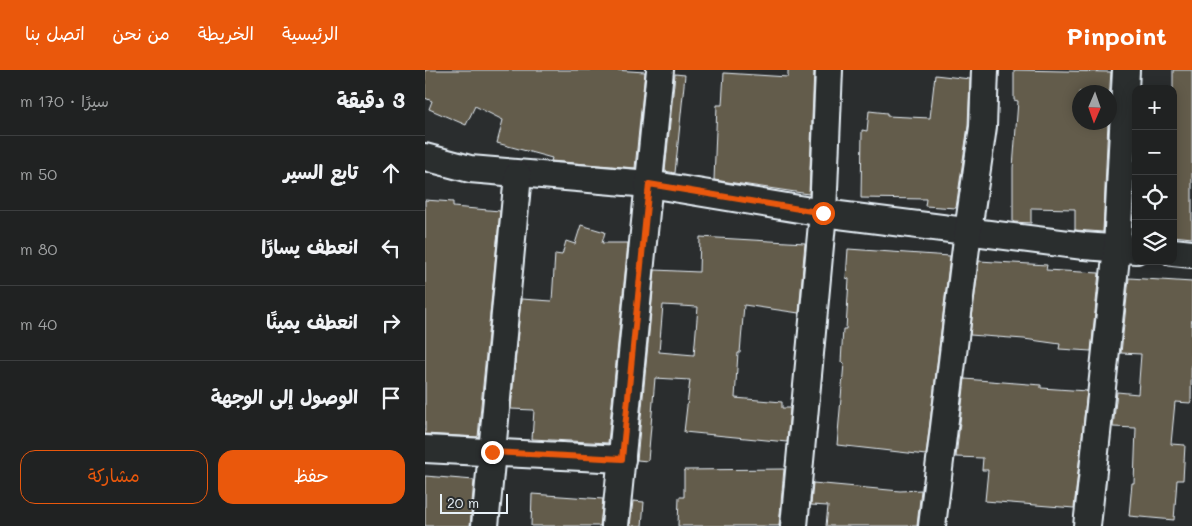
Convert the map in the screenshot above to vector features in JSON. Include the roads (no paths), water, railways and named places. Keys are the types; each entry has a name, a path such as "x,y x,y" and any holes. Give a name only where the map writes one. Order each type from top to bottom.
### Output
{"street":[{"path":"615,526 660,70"},
{"path":"794,526 823,213 829,70"},
{"path":"932,526 968,231 983,127 985,70"},
{"path":"1087,526 1126,249 1126,70"},
{"path":"425,157 470,169 519,175 649,184 823,213 1126,249"},
{"path":"485,526 519,175"},
{"path":"1177,252 1192,254"},
{"path":"425,449 622,459"}]}
